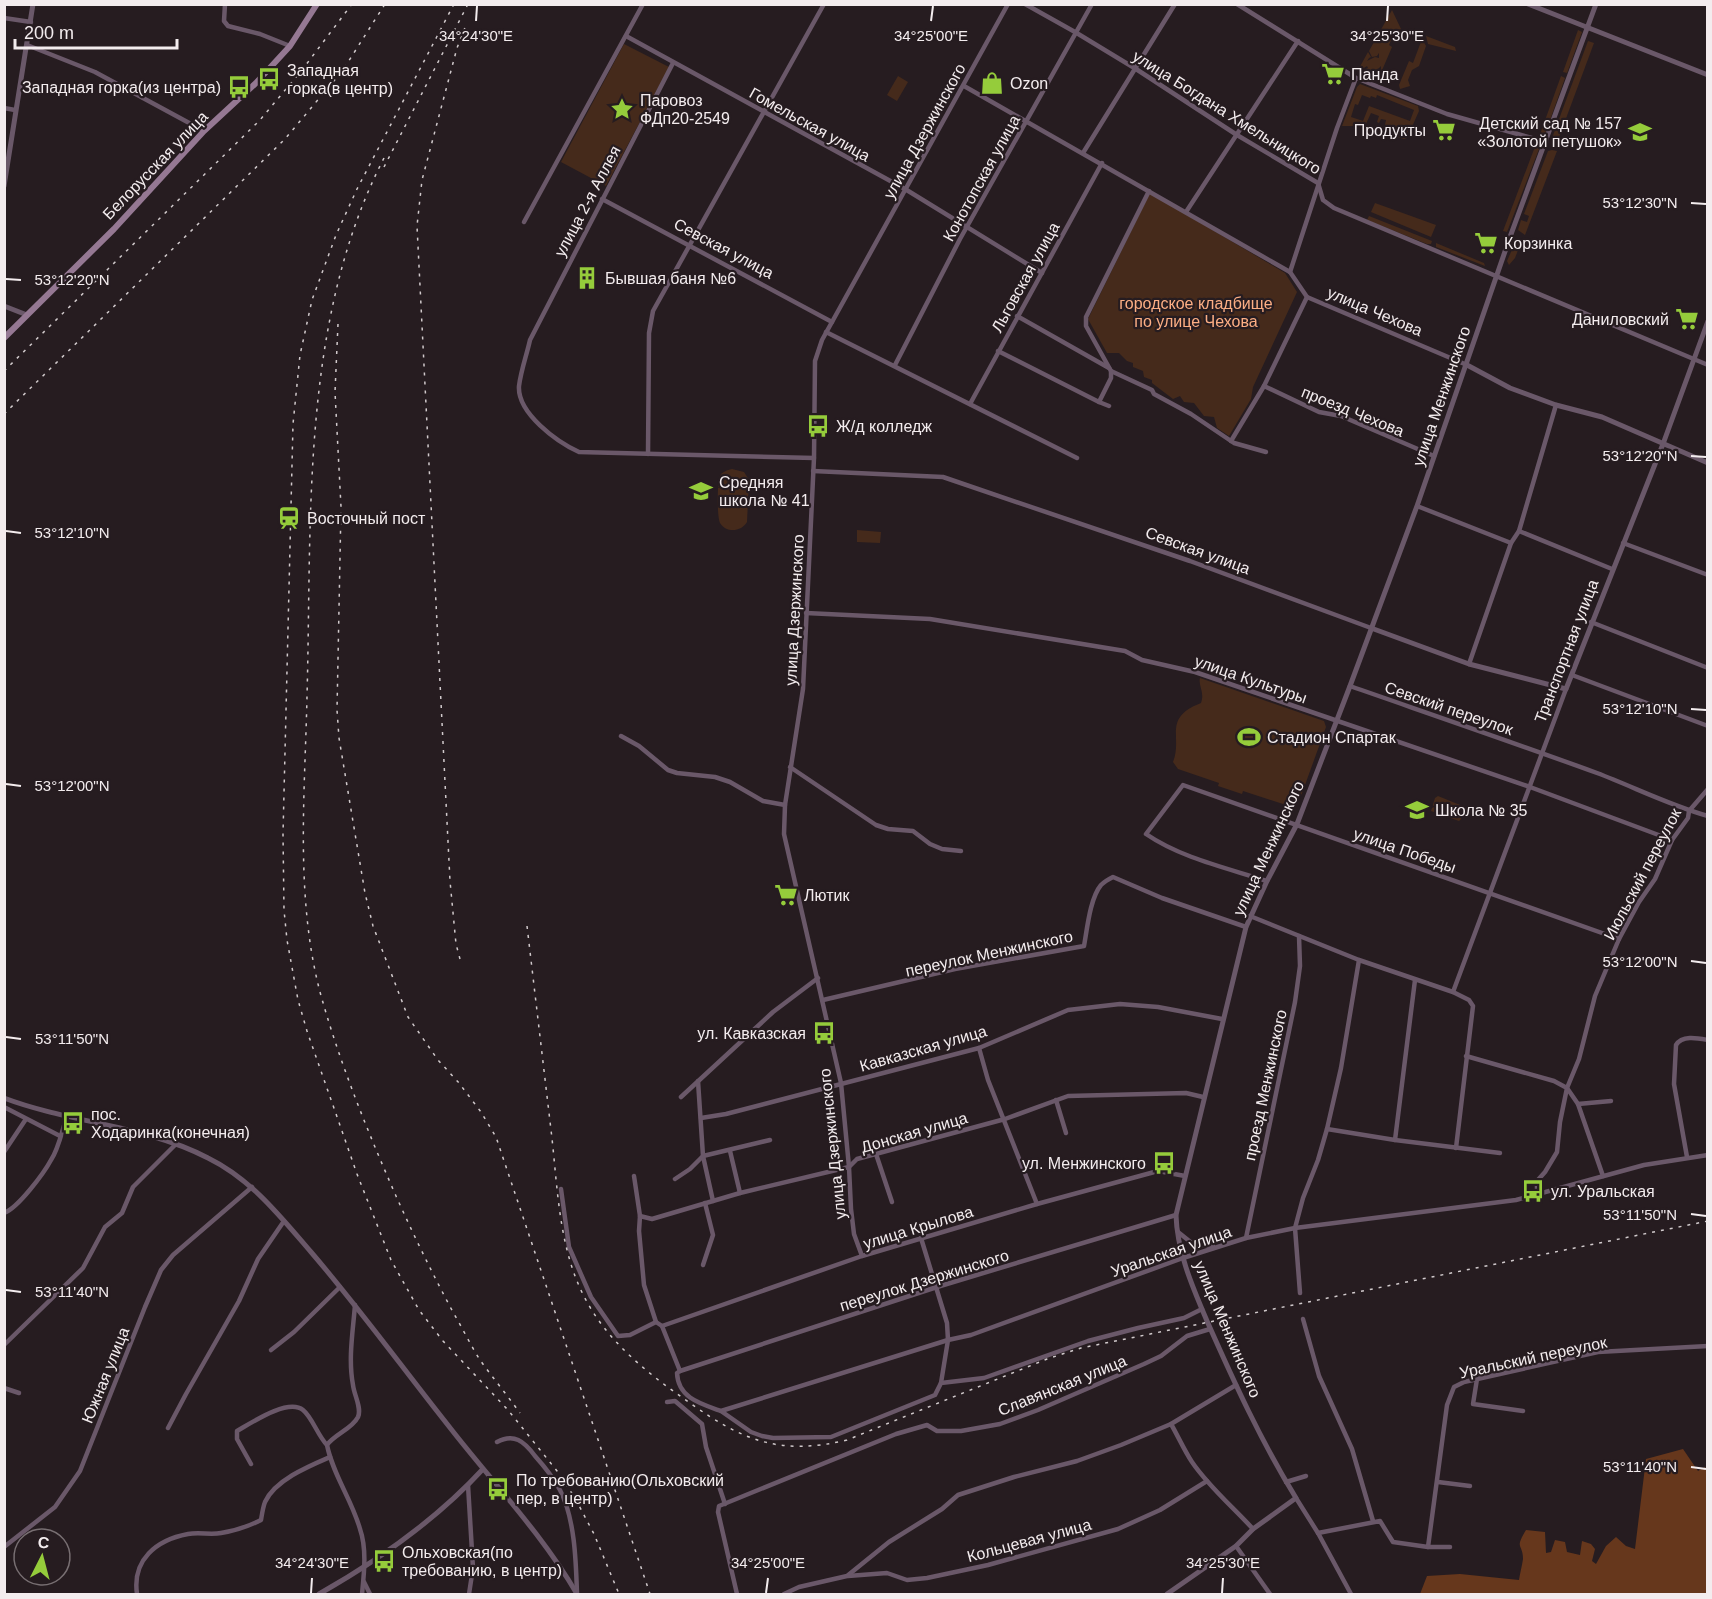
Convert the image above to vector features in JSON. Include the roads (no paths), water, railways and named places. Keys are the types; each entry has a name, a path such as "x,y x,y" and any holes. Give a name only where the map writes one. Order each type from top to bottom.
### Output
{"main road":[{"name":"Белорусская улица","path":"4,338 111,231 204,131 256,83 290,46 316,4"}],"street":[{"path":"4,186 33,4"},
{"path":"225,4 224,21 228,26 260,34 290,46"},
{"path":"524,222 643,4"},
{"path":"648,454 650,320 657,302 824,4"},
{"name":"улица Дзержинского","path":"862,1256 854,1234 841,1083 784,834 785,805 803,689 814,458 815,361 826,332 1008,4"},
{"name":"улица Богдана Хмельницкого","path":"1025,4 1136,69 1237,135 1318,183 1323,200 1334,208 1707,365"},
{"name":"Конотопская улица","path":"895,365 967,227 1092,4"},
{"path":"1083,153 1175,4"},
{"path":"1237,4 1356,78 1447,114 1546,142"},
{"path":"1527,4 1707,75"},
{"name":"улица Менжинского","path":"1351,1594 1255,1427 1202,1309 1183,1258 1176,1231 1176,1215 1203,1096 1246,927 1298,824 1417,506 1497,276 1596,4"},
{"path":"4,18 31,22"},
{"name":"Гомельская улица","path":"626,36 905,189 1042,273"},
{"path":"1186,212 1298,41"},
{"path":"27,45 95,72 204,131"},
{"name":"улица 2-я Аллея","path":"674,63 530,340 519,386 520,398 525,408 543,428 566,447 579,452 814,458"},
{"path":"1290,272 1318,183 1356,78"},
{"name":"улица Чехова","path":"964,86 1290,272 1307,297 1467,365 1510,388 1556,405 1602,417 1707,463"},
{"path":"4,108 15,110"},
{"name":"Льговская улица","path":"970,404 1102,163"},
{"path":"1099,402 1111,378 1110,369 1086,326 1086,317 1149,191"},
{"name":"Севская улица","path":"602,198 832,322"},
{"path":"1231,441 1264,386 1307,297"},
{"path":"4,306 27,315"},
{"path":"1017,316 1152,390 1154,394 1191,414 1231,441 1266,452"},
{"name":"Транспортная улица","path":"1453,992 1591,622 1663,444 1707,321"},
{"path":"826,332 1077,458"},
{"path":"998,351 1109,406"},
{"name":"проезд Чехова","path":"1264,386 1319,412 1341,416 1434,456"},
{"path":"1469,664 1511,543 1518,531 1556,405"},
{"name":"Севская улица","path":"813,471 943,477 1190,561 1469,664 1566,689"},
{"path":"1417,506 1511,543"},
{"path":"1518,531 1612,569"},
{"path":"1623,543 1707,575"},
{"name":"улица Культуры","path":"806,613 930,619 1125,651 1142,660 1195,672 1530,787 1672,840"},
{"path":"1591,622 1707,668"},
{"path":"1572,675 1707,726"},
{"name":"Севский переулок","path":"1350,686 1543,754 1707,816"},
{"path":"621,736 639,746 668,770 715,777 730,782 763,801 785,805"},
{"path":"790,767 876,825 888,829 913,831 930,844 942,849 961,851"},
{"name":"улица Победы","path":"1268,881 1167,846 1146,834 1183,784 1619,939"},
{"name":"Июльский переулок","path":"1537,1195 1537,1181 1557,1152 1567,1088 1579,1059 1595,996 1619,939 1639,902 1655,879 1672,840 1688,818 1689,811 1707,789"},
{"name":"переулок Менжинского","path":"823,1000 956,969 1084,946 1089,916 1097,890 1113,877 1162,898 1246,927"},
{"path":"1250,916 1359,960 1453,992 1469,1000 1473,1006 1456,1148"},
{"name":"проезд Менжинского","path":"1246,1238 1295,1002 1300,966 1299,936"},
{"path":"1300,1293 1295,1228 1327,1129 1341,1068 1359,960"},
{"path":"681,1097 773,1012 818,978"},
{"path":"1395,1140 1415,980"},
{"name":"Кавказская улица","path":"701,1118 726,1114 979,1048 1068,1010 1120,1005 1158,1007 1222,1019"},
{"path":"1687,1157 1674,1084 1676,1045 1684,1039 1707,1040"},
{"path":"979,1048 988,1080 1037,1204"},
{"path":"1466,1056 1554,1081 1567,1088 1578,1104 1603,1176"},
{"path":"698,1081 703,1156 713,1201"},
{"name":"Донская улица","path":"640,1216 652,1219 740,1193 849,1167 857,1160 1005,1119 1068,1096 1186,1093 1203,1096"},
{"path":"4,1098 176,1144 216,1162 252,1187 285,1221 355,1305 483,1469 528,1522 560,1564 577,1594"},
{"path":"1056,1100 1066,1133"},
{"path":"1578,1104 1611,1101"},
{"path":"4,1107 60,1136"},
{"path":"4,1213 21,1200 52,1160 66,1116"},
{"path":"4,1152 26,1119"},
{"path":"1327,1129 1500,1153"},
{"path":"675,1179 703,1156 770,1140"},
{"path":"4,1345 83,1268 105,1227 122,1213 133,1188 176,1144"},
{"path":"729,1150 740,1193"},
{"path":"876,1154 892,1202"},
{"name":"Уральская улица","path":"721,1411 948,1340 971,1335 1183,1258 1246,1238 1295,1228 1516,1200 1644,1164 1707,1155"},
{"name":"улица Крылова","path":"662,1326 862,1256 1037,1204 1158,1171 1185,1176"},
{"path":"634,1176 640,1216 639,1231 644,1285 656,1322 662,1326 680,1371 677,1373 682,1390 688,1397 721,1411 751,1432 762,1436 773,1438 831,1437 935,1395 941,1383 948,1340 947,1323 921,1238"},
{"name":"Южная улица","path":"4,1547 55,1507 80,1471 161,1270 173,1255 252,1187"},
{"path":"561,1189 569,1247 591,1297 618,1336 630,1335 656,1322"},
{"path":"703,1265 713,1235 705,1203"},
{"name":"переулок Дзержинского","path":"680,1371 937,1287 1176,1215"},
{"path":"168,1428 233,1313 258,1259 285,1221"},
{"path":"1176,1231 1193,1244 1215,1247"},
{"path":"271,1350 294,1332 340,1287"},
{"path":"327,1446 332,1439 356,1420 360,1412 352,1384 351,1359 355,1305"},
{"name":"Славянская улица","path":"941,1383 984,1378 1088,1341 1184,1318 1202,1309"},
{"path":"1303,1319 1311,1341 1318,1376 1352,1449 1373,1521"},
{"name":"Славянская улица","path":"737,1594 718,1512 719,1506 896,1434 927,1425 937,1431 961,1431 1000,1424 1144,1364 1161,1356 1187,1336 1210,1329"},
{"name":"Уральский переулок","path":"1428,1547 1449,1396 1454,1387 1477,1379 1598,1352 1707,1346"},
{"path":"1477,1379 1473,1404 1523,1411"},
{"name":"Кольцевая улица","path":"847,1576 889,1542 942,1509 958,1496 1014,1477 1077,1461 1121,1445 1171,1424 1236,1384"},
{"path":"4,1388 19,1393"},
{"path":"668,1402 675,1401 702,1424 706,1447 725,1504"},
{"path":"251,1464 237,1439 237,1431 282,1409 294,1406 304,1410 327,1446 361,1529 364,1542 362,1594"},
{"path":"1171,1424 1191,1461 1253,1529"},
{"path":"496,1442 508,1437 518,1438 531,1451 560,1490 573,1530 577,1594"},
{"path":"136,1594 137,1575 141,1561 159,1544 189,1534 221,1533 248,1527 261,1520 264,1504 271,1491 303,1468 330,1456"},
{"path":"319,1594 364,1569 427,1522 483,1469"},
{"path":"1286,1482 1306,1476"},
{"name":"Кольцевая улица","path":"784,1594 799,1587 847,1576 887,1573 908,1580 988,1565 1118,1529 1160,1510 1207,1481"},
{"path":"1438,1482 1470,1486"},
{"path":"468,1485 473,1568 469,1594"},
{"path":"1167,1594 1236,1546 1253,1529 1296,1498"},
{"path":"1318,1533 1380,1521 1393,1542 1428,1547 1450,1546"},
{"path":"1236,1546 1270,1594"},
{"path":"363,1579 370,1594"}],"railway":[{"path":"4,371 260,120 302,70 352,4"},
{"path":"4,414 285,139 343,70 385,4"},
{"path":"454,4 357,189 336,235 312,300 300,355 293,424 283,834 284,910 287,940 298,1000 307,1031 357,1174 391,1260 419,1310 443,1341 508,1410 557,1471 575,1498 594,1534 619,1594"},
{"path":"384,167 468,4"},
{"path":"460,959 456,944 450,881 417,226 422,180 457,48 466,25"},
{"path":"384,158 357,221 337,286 324,353 316,421 311,490 303,844 307,919 320,992 336,1044 385,1171 424,1255 470,1343 520,1413"},
{"path":"338,324 335,392 341,507 337,710 339,738 365,893 373,926 408,1017 438,1060 481,1112 496,1137 650,1594"},
{"path":"527,926 561,1218 577,1282 607,1332 646,1370 709,1416 746,1436 764,1442 802,1446 847,1440 1047,1359 1081,1348 1708,1221"}],"place":[{"name":"Панда","path":"1333,74"},
{"name":"Западная горка(в центр)","path":"269,79"},
{"name":"Ozon","path":"992,83"},
{"name":"Западная горка(из центра)","path":"239,87"},
{"name":"Паровоз ФДп20-2549","path":"622,109"},
{"name":"Продукты","path":"1444,130"},
{"name":"Детский сад № 157 «Золотой петушок»","path":"1640,132"},
{"name":"Корзинка","path":"1486,243"},
{"name":"Бывшая баня №6","path":"587,278"},
{"name":"Даниловский","path":"1687,319"},
{"name":"Ж/д колледж","path":"818,426"},
{"name":"Средняя школа № 41","path":"701,491"},
{"name":"Восточный пост","path":"289,518"},
{"name":"Стадион Спартак","path":"1249,737"},
{"name":"Школа № 35","path":"1417,810"},
{"name":"Лютик","path":"786,895"},
{"name":"ул. Кавказская","path":"824,1033"},
{"name":"пос. Ходаринка(конечная)","path":"73,1123"},
{"name":"ул. Менжинского","path":"1164,1163"},
{"name":"ул. Уральская","path":"1533,1191"},
{"name":"По требованию(Ольховский пер, в центр)","path":"498,1489"},
{"name":"Ольховская(по требованию, в центр)","path":"384,1561"}],"park label":[{"name":"городское кладбище по улице Чехова","path":"1196,312"}]}
